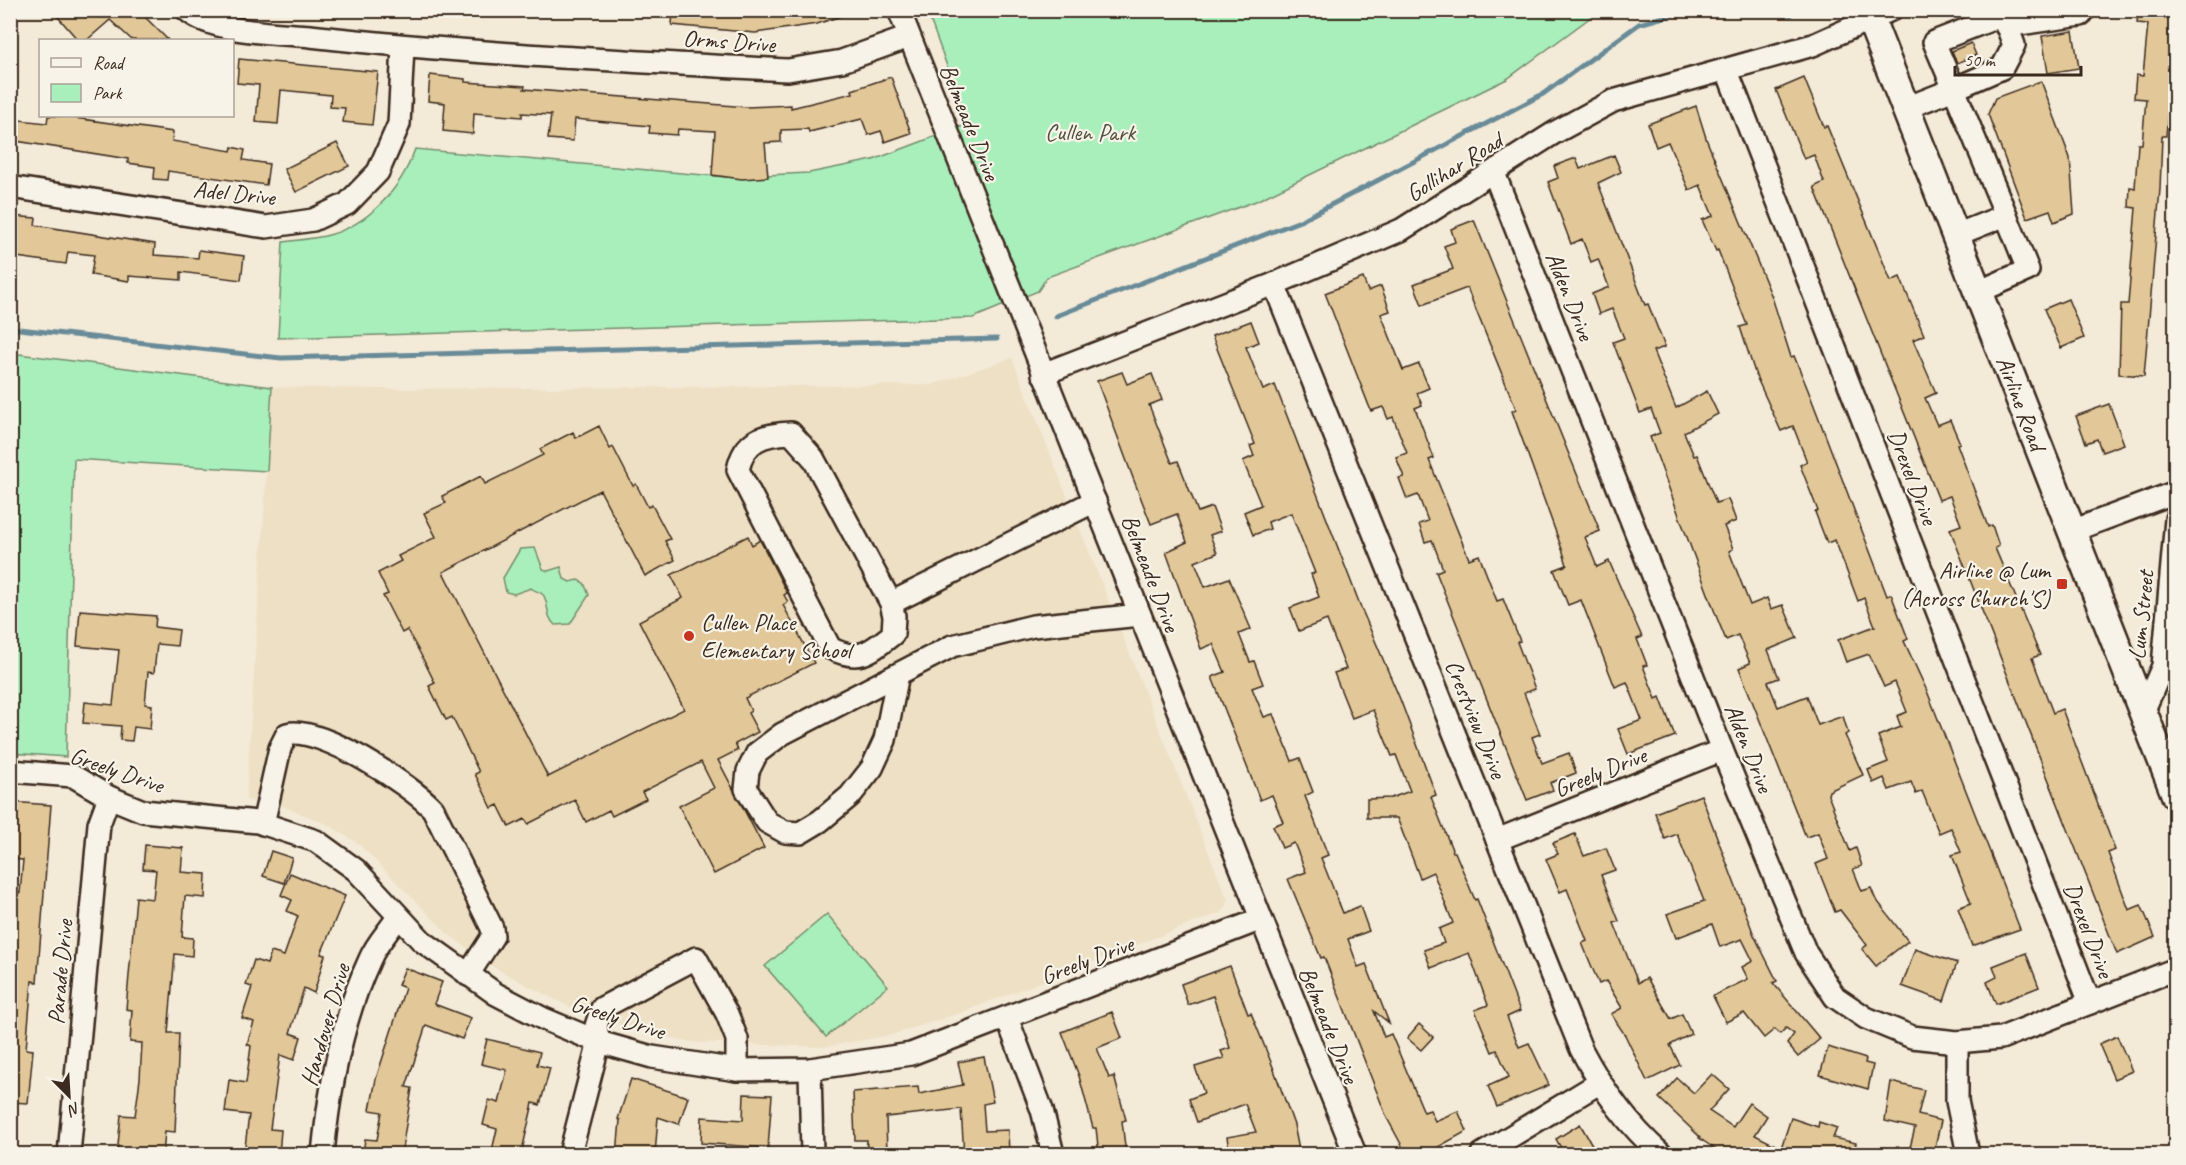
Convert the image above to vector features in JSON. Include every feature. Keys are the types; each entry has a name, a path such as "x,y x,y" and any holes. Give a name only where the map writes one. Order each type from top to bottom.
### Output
{"main road":[{"name":"Airline Road","path":"1876,13 1906,108 2175,796"}],"street":[{"name":"Orms Drive","path":"187,10 195,18 233,28 403,47 788,70 842,61 909,37"},
{"name":"Belmeade Drive","path":"899,10 1259,920 1355,1155"},
{"path":"1978,292 2028,270 1934,42 2003,17 2081,15 2081,10"},
{"name":"Gollihar Road","path":"1043,374 1274,284 1401,230 1554,134 1613,101 1671,83 1727,71 1813,45 1876,13"},
{"path":"1906,108 2002,68 2014,45 2003,17"},
{"name":"Adel Drive","path":"10,187 266,227 313,220 347,204 378,172 399,124 403,47"},
{"name":"Drexel Drive","path":"1727,71 2090,1003"},
{"name":"Alden Drive","path":"1494,173 1722,750 1806,953 1835,997 1866,1018 1912,1037 1957,1042 2001,1038 2175,969"},
{"path":"1956,236 2006,215"},
{"name":"Crestview Drive","path":"1274,284 1581,1049 1599,1083 1620,1112 1661,1155"},
{"path":"775,434 791,434 802,442 813,458 891,603 894,616 893,634 871,651 846,656 830,648 738,470 741,453 758,439 775,434"},
{"path":"2072,531 2175,492"},
{"path":"891,603 1095,501"},
{"name":"Lum Street","path":"2143,712 2163,666 2175,519"},
{"path":"898,674 885,740 872,768 850,795 820,821 800,833 785,832 766,822 746,789 748,771 757,753 782,734 952,646 1033,626 1140,615"},
{"path":"263,824 280,748 287,734 296,732 345,747 423,798 433,809 492,928 493,936 468,975"},
{"name":"Greely Drive","path":"1497,840 1722,750"},
{"name":"Greely Drive","path":"10,771 73,776 109,797 143,811 263,824 316,841 356,870 422,941 496,994 544,1019 599,1042 652,1057 737,1070 810,1069 911,1054 1259,920"},
{"name":"Parade Drive","path":"69,1155 99,824 109,797"},
{"name":"Handover Drive","path":"323,1155 331,1087 347,1023 370,958 398,917"},
{"path":"570,1155 599,1042 596,1026 602,1008 696,958 737,1039 737,1070"},
{"path":"1007,1018 1042,1110 1053,1155"},
{"path":"1957,1042 1957,1101 1968,1155"},
{"path":"810,1069 812,1155"},
{"path":"1482,1155 1599,1083"}],"shaded area":[{"name":"Cullen Place Elementary School","path":"1012,358 1228,901 1222,912 960,1013 891,1035 823,1047 691,1042 640,1031 580,1012 532,988 494,967 448,934 360,845 329,825 283,806 246,800 272,387 386,389 932,385"}],"green space":[{"name":"Cullen Park","path":"927,11 1599,11 1507,79 1256,201 1047,277 1038,291 973,318 278,338 283,242 320,237 341,231 369,215 392,191 409,164 415,149 726,177 809,173 873,160 968,124"},
{"path":"11,353 272,387 267,471 74,459 66,757 11,753"},
{"path":"535,548 543,569 548,571 561,567 564,579 584,583 589,595 570,624 555,625 550,618 544,596 531,588 514,594 506,592 503,578 520,549"},
{"path":"827,914 888,986 826,1037 765,966"}],"building":[{"path":"52,10 138,10 167,39 131,39 110,20 88,39 77,39"},
{"path":"673,10 850,10 850,13 817,24 755,33 672,25"},
{"path":"2138,10 2173,10 2171,31 2175,31 2166,136 2162,136 2160,189 2144,376 2119,374 2121,304 2128,304 2136,208 2129,207 2130,187 2135,188 2138,144 2142,144 2146,99 2134,98 2136,75 2143,76 2148,24 2137,23"},
{"path":"2073,31 2079,68 2048,73 2042,36"},
{"path":"1971,43 1976,55 1957,63 1952,51"},
{"path":"239,59 378,72 372,125 343,122 345,108 330,107 331,95 281,90 278,124 256,122 259,85 237,83"},
{"path":"430,75 465,79 465,82 525,86 524,89 747,107 791,105 791,108 853,93 852,90 891,77 911,133 885,142 881,131 868,135 862,119 809,132 808,129 781,130 781,142 765,143 768,177 742,179 712,175 715,131 678,129 677,135 649,133 650,126 575,119 573,141 548,139 551,115 522,113 522,117 474,113 473,134 443,131 445,103 428,101"},
{"path":"1804,78 1824,127 1827,126 1891,281 1900,277 1924,335 1913,340 1936,393 1925,398 1937,425 1950,420 1960,443 1957,444 1988,527 1992,525 1999,546 1995,548 2040,655 2032,658 2053,713 2062,709 2115,850 2108,853 2129,910 2141,905 2155,937 2117,954 1950,529 1961,525 1950,496 1939,500 1814,187 1824,182 1814,155 1804,159 1776,90"},
{"path":"2041,81 2070,158 2074,214 2054,222 2050,210 2027,218 1988,114 1995,98"},
{"path":"1696,106 1707,141 1772,297 1791,357 1794,356 1808,390 1887,596 1891,594 1908,639 1904,641 1927,691 2020,929 1972,946 1958,908 1971,903 1952,855 1961,852 1951,828 1939,833 1922,791 1916,794 1911,782 1889,790 1884,778 1873,783 1868,770 1888,762 1878,736 1901,727 1897,716 1907,712 1895,682 1884,687 1869,654 1846,662 1838,640 1875,626 1864,598 1858,601 1835,540 1827,543 1815,512 1818,511 1800,465 1807,462 1793,426 1781,431 1756,376 1740,327 1747,325 1718,250 1716,251 1702,220 1713,216 1700,185 1689,190 1668,142 1656,147 1648,124"},
{"path":"48,117 75,117 173,132 172,141 231,151 232,147 245,150 243,160 269,164 266,185 168,171 167,180 154,179 155,167 128,163 128,159 10,140 10,119 47,123"},
{"path":"337,143 349,166 296,192 284,169"},
{"path":"1614,155 1621,172 1598,183 1645,305 1648,304 1665,347 1653,351 1676,408 1707,391 1718,414 1684,432 1694,456 1697,455 1716,503 1728,499 1736,521 1724,526 1733,549 1729,551 1750,605 1767,598 1771,609 1783,605 1797,638 1768,650 1779,678 1768,682 1778,707 1807,696 1818,725 1843,716 1848,733 1845,735 1863,775 1829,791 1828,795 1850,851 1856,848 1862,866 1853,869 1862,891 1871,888 1875,898 1908,941 1876,966 1862,949 1867,945 1840,910 1835,912 1816,864 1828,859 1818,833 1806,837 1739,668 1750,663 1738,635 1726,640 1717,618 1650,437 1660,433 1651,409 1640,413 1613,342 1624,338 1612,309 1599,314 1592,294 1609,287 1598,259 1591,262 1582,239 1571,244 1548,182 1558,178 1554,166 1576,158 1580,169"},
{"path":"10,216 36,218 35,225 155,244 154,255 198,258 199,250 244,256 241,280 181,272 181,280 129,276 129,281 91,275 94,255 68,252 66,264 10,256"},
{"path":"1474,220 1600,531 1585,537 1597,567 1609,561 1642,637 1637,639 1647,665 1643,666 1656,699 1660,697 1675,736 1628,754 1618,729 1642,720 1627,682 1615,687 1581,600 1568,605 1554,570 1567,565 1563,552 1512,411 1516,409 1467,288 1422,305 1414,284 1453,269 1444,246 1455,242 1451,229"},
{"path":"1363,278 1368,291 1381,286 1390,311 1381,314 1403,370 1419,364 1429,388 1417,393 1422,405 1415,408 1434,458 1429,460 1469,559 1479,555 1497,601 1503,599 1520,641 1517,642 1535,689 1524,693 1540,734 1532,737 1542,763 1569,753 1576,773 1550,783 1553,790 1527,800 1436,572 1443,569 1432,540 1425,542 1419,524 1428,521 1418,495 1407,499 1399,478 1404,477 1396,457 1407,453 1393,417 1388,419 1383,407 1371,411 1325,293"},
{"path":"2068,299 2084,338 2061,348 2044,309"},
{"path":"1251,321 1259,342 1246,347 1263,390 1275,385 1362,610 1400,699 1436,795 1431,797 1453,852 1455,852 1475,900 1477,899 1520,1011 1507,1017 1519,1047 1529,1043 1549,1085 1497,1107 1488,1086 1509,1077 1497,1050 1492,1052 1475,1010 1488,1005 1469,953 1431,968 1424,950 1444,943 1439,929 1453,923 1433,872 1420,878 1397,818 1367,818 1367,799 1391,798 1410,791 1396,755 1392,756 1373,710 1352,718 1334,673 1346,669 1327,620 1299,631 1290,608 1319,597 1311,574 1315,573 1291,513 1268,522 1270,529 1253,535 1244,512 1261,505 1243,461 1254,456 1250,446 1255,444 1212,336"},
{"path":"1122,372 1127,384 1152,374 1162,400 1149,405 1172,463 1178,461 1198,512 1212,507 1221,531 1210,535 1217,553 1195,562 1205,587 1229,578 1251,629 1239,634 1250,662 1254,661 1263,684 1252,688 1264,717 1273,714 1292,761 1300,758 1313,792 1305,796 1328,855 1321,858 1343,913 1360,906 1369,931 1348,939 1358,967 1366,964 1389,1023 1374,1011 1384,1037 1391,1034 1424,1112 1430,1110 1435,1121 1458,1111 1467,1131 1424,1155 1407,1155 1387,1118 1324,957 1321,958 1288,879 1306,872 1294,843 1282,848 1273,826 1283,822 1272,795 1260,800 1212,677 1225,672 1213,644 1201,649 1166,552 1187,542 1177,514 1151,524 1133,478 1097,381"},
{"path":"2109,404 2124,444 2102,452 2097,439 2086,443 2076,416"},
{"path":"599,426 610,449 613,447 633,486 636,484 648,507 652,505 670,539 665,541 675,560 645,576 600,490 443,572 548,777 684,709 639,621 683,598 671,575 748,536 752,545 760,540 787,593 784,595 788,602 783,605 814,663 745,698 751,711 748,713 758,732 735,744 738,750 718,760 764,848 714,874 679,806 714,788 701,762 642,792 646,799 612,816 609,810 586,822 575,800 528,824 525,819 509,827 498,805 492,808 475,774 479,772 452,717 446,720 429,686 435,683 420,653 407,630 402,633 383,596 388,594 378,573 401,561 398,556 436,537 424,513 446,503 442,496 481,476 485,484 543,455 540,449 573,432 576,438"},
{"path":"80,610 156,616 155,627 179,630 177,646 157,644 154,673 148,672 145,704 152,705 150,729 134,727 132,741 120,740 121,726 83,723 85,702 113,705 119,650 77,646"},
{"path":"1701,795 1754,935 1777,981 1773,983 1820,1039 1798,1057 1787,1044 1794,1034 1786,1028 1780,1034 1775,1029 1764,1038 1744,1013 1726,1022 1713,996 1748,979 1742,967 1753,961 1742,939 1720,947 1712,924 1676,938 1667,914 1704,901 1677,834 1665,839 1655,813"},
{"path":"10,802 51,805 37,982 32,981 26,1049 33,1050 28,1103 10,1102 10,892 20,893 23,860 10,859"},
{"path":"1575,834 1584,856 1606,848 1615,870 1601,875 1619,921 1614,923 1638,983 1647,978 1671,1019 1682,1014 1691,1034 1670,1045 1680,1065 1647,1081 1625,1035 1611,1014 1622,1008 1606,981 1599,984 1582,943 1587,941 1567,889 1560,892 1546,859 1558,854 1553,843"},
{"path":"145,845 183,848 181,872 206,874 205,898 185,896 182,937 193,938 192,956 175,954 168,1033 179,1033 175,1132 165,1131 163,1155 117,1155 121,1115 135,1116 140,1079 142,1043 130,1042 132,1010 126,1009 136,897 153,899 156,870 143,869"},
{"path":"271,851 292,858 284,883 263,876"},
{"path":"290,873 345,896 321,954 325,955 314,993 304,988 290,1033 301,1037 294,1060 280,1055 270,1129 281,1130 279,1155 244,1155 249,1115 225,1112 229,1080 246,1083 251,1046 247,1044 254,1022 242,1018 252,987 246,985 254,960 267,964 271,952 284,956 298,916 287,911 292,900 281,895"},
{"path":"1915,949 1957,963 1944,1001 1902,986"},
{"path":"2026,953 2039,987 1996,1004 1987,982 1997,977 1993,966"},
{"path":"1230,966 1248,1014 1251,1013 1273,1067 1294,1125 1300,1155 1230,1155 1227,1137 1256,1132 1245,1104 1197,1122 1189,1099 1204,1093 1195,1067 1224,1058 1221,1051 1230,1048 1213,996 1188,1005 1181,984"},
{"path":"405,968 442,982 434,1004 471,1018 462,1039 426,1025 406,1087 412,1088 401,1155 363,1155 365,1139 377,1140 382,1112 370,1110 376,1079 405,988 398,985"},
{"path":"1112,1012 1122,1038 1097,1048 1109,1078 1114,1076 1126,1120 1122,1121 1126,1155 1099,1155 1096,1128 1093,1128 1079,1076 1062,1032"},
{"path":"1419,1024 1433,1037 1421,1050 1407,1038"},
{"path":"2117,1036 2132,1071 2114,1079 2099,1044"},
{"path":"487,1039 540,1052 537,1065 550,1068 540,1105 533,1103 521,1155 491,1155 497,1129 483,1125 489,1100 499,1103 507,1070 481,1064"},
{"path":"1828,1047 1866,1059 1865,1063 1873,1065 1868,1089 1820,1075"},
{"path":"984,1057 993,1102 983,1104 985,1131 1008,1130 1009,1155 964,1155 961,1109 886,1117 887,1155 866,1155 867,1140 855,1140 853,1092 918,1087 919,1094 963,1085 958,1062"},
{"path":"1712,1074 1729,1089 1709,1111 1733,1127 1749,1103 1767,1116 1755,1135 1781,1148 1791,1118 1818,1127 1819,1122 1837,1128 1833,1138 1856,1143 1854,1155 1724,1155 1699,1138 1659,1098 1677,1078 1694,1093"},
{"path":"631,1079 688,1097 679,1124 658,1117 655,1155 617,1155 620,1120 618,1119"},
{"path":"1891,1082 1924,1090 1918,1115 1941,1121 1933,1155 1908,1155 1915,1128 1885,1121"},
{"path":"744,1094 772,1095 768,1148 701,1143 702,1117 743,1120"},
{"path":"1580,1124 1598,1155 1565,1155 1556,1139"}],"waterway":[{"path":"1056,316 1300,221 1543,94 1639,24 1689,10"},
{"path":"1758,10 1791,15"},
{"path":"10,328 281,358 997,339"}],"place":[{"name":"Airline @ Lum (Across Church'S)","path":"2062,584"},
{"name":"Cullen Place Elementary School","path":"689,636"}]}
